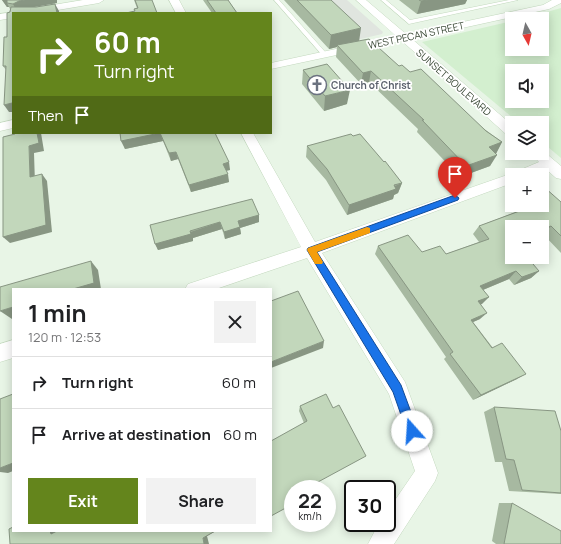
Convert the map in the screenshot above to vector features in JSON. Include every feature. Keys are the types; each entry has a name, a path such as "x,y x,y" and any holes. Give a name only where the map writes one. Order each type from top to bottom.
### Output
{"street":[{"path":"29,12 99,0"},
{"path":"174,0 180,12"},
{"name":"SUNSET BOULEVARD","path":"361,0 505,126"},
{"name":"WEST PECAN STREET","path":"272,66 546,7 559,0"},
{"path":"0,17 12,15"},
{"path":"0,127 12,124"},
{"path":"249,134 312,250 398,389 427,473 380,544"},
{"path":"545,160 557,170"},
{"path":"197,288 312,250 505,181"},
{"path":"0,353 12,349"}],"lane":[{"path":"276,0 325,55"},
{"path":"383,0 409,22 516,0"}],"shaded area":[{"path":"315,0 347,0 383,32 382,34 356,40"},
{"path":"561,8 561,158 549,148 549,116 511,116 422,42 505,23 505,56 549,56 549,12 547,12"}],"building":[{"path":"7,0 25,0 13,4 7,3"},
{"path":"135,0 152,0 157,12 130,12 135,11 134,9 138,8"},
{"path":"207,0 228,0 236,12 215,12"},
{"path":"297,0 331,0 361,28 331,35"},
{"path":"55,4 57,12 12,12 12,103 4,105 6,66 3,66 4,37 7,37 7,13 10,12 11,7 36,7"},
{"path":"369,39 399,66 402,65 410,72 421,69 486,131 502,142 489,147 497,155 466,166 422,120 424,120 371,71 363,73 337,45"},
{"path":"327,64 350,90 325,96 303,70"},
{"path":"15,134 37,134 39,143 29,146 30,177 42,174 46,225 3,237 3,137"},
{"path":"120,134 155,134 121,141"},
{"path":"160,134 215,134 229,162 223,164 228,174 189,185 176,152 169,153"},
{"path":"351,134 353,136 360,134 384,162 385,161 402,183 394,185 396,189 349,205 327,169 307,146"},
{"path":"549,191 561,202 561,236 551,226 549,227 549,220 505,220 505,264 533,264 539,271 522,277 516,271 480,286 489,297 478,301 487,313 471,320 492,348 502,343 526,374 481,395 450,354 453,352 378,246 408,235 422,252 440,246 446,254 489,239 479,226 517,212 549,212"},
{"path":"252,199 259,215 238,221 240,227 224,232 220,222 190,231 191,234 155,244 150,225"},
{"path":"91,261 94,283 76,288 12,288 12,307 0,311 0,287"},
{"path":"298,291 324,341 272,362 272,301"},
{"path":"12,394 12,463 0,468 0,399"},
{"path":"326,394 333,408 339,405 366,456 322,480 284,480 284,509 272,515 272,440 307,421 300,406"},
{"path":"494,407 555,411 561,431 561,493 522,490 514,460 506,459"},
{"path":"512,503 561,531 561,544 504,544"},
{"path":"12,528 12,532 50,532 51,534 55,532 213,532 203,538 204,544 10,544 9,529"}],"slow traffic":[{"path":"319,262 312,250 367,230"}],"place":[{"name":"Church of Christ","path":"317,85"}],"route":[{"path":"412,431 398,389 312,250 455,198"}]}
